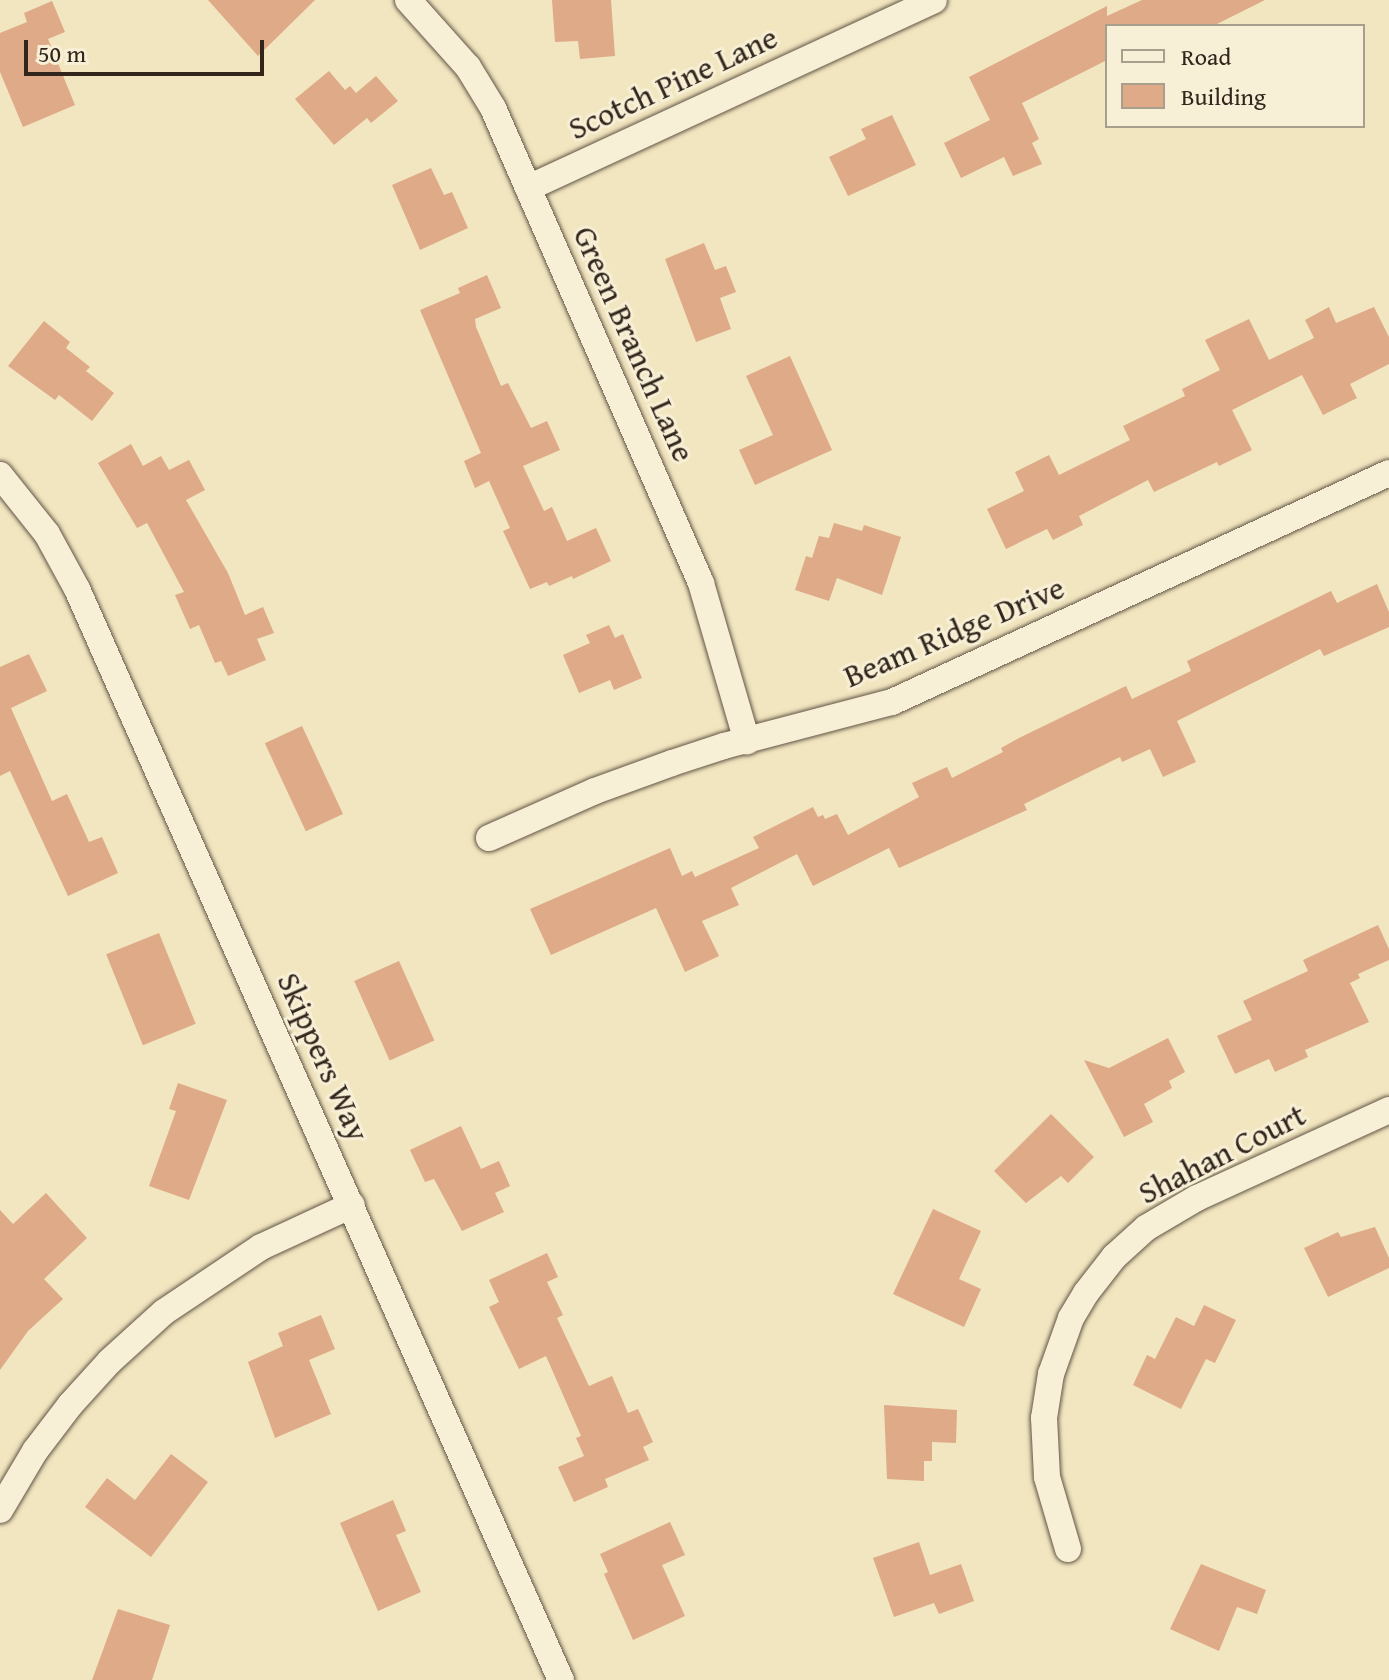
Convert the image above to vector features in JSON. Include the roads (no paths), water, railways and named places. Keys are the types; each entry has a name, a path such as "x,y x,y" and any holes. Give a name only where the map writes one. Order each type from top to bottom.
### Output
{"street":[{"name":"Green Branch Lane","path":"408,0 450,43 476,79 528,188 701,583 747,741"},
{"name":"Scotch Pine Lane","path":"528,188 934,0"},
{"name":"Beam Ridge Drive","path":"489,838 595,791 747,741 892,702 1389,473"},
{"name":"Skippers Way","path":"0,475 47,534 77,589 561,1680"},
{"name":"Shahan Court","path":"1068,1549 1047,1477 1044,1418 1051,1374 1071,1318 1086,1293 1114,1257 1146,1228 1197,1198 1389,1110"},
{"path":"0,1510 35,1451 70,1405 110,1361 164,1312 261,1247 352,1205"}]}
